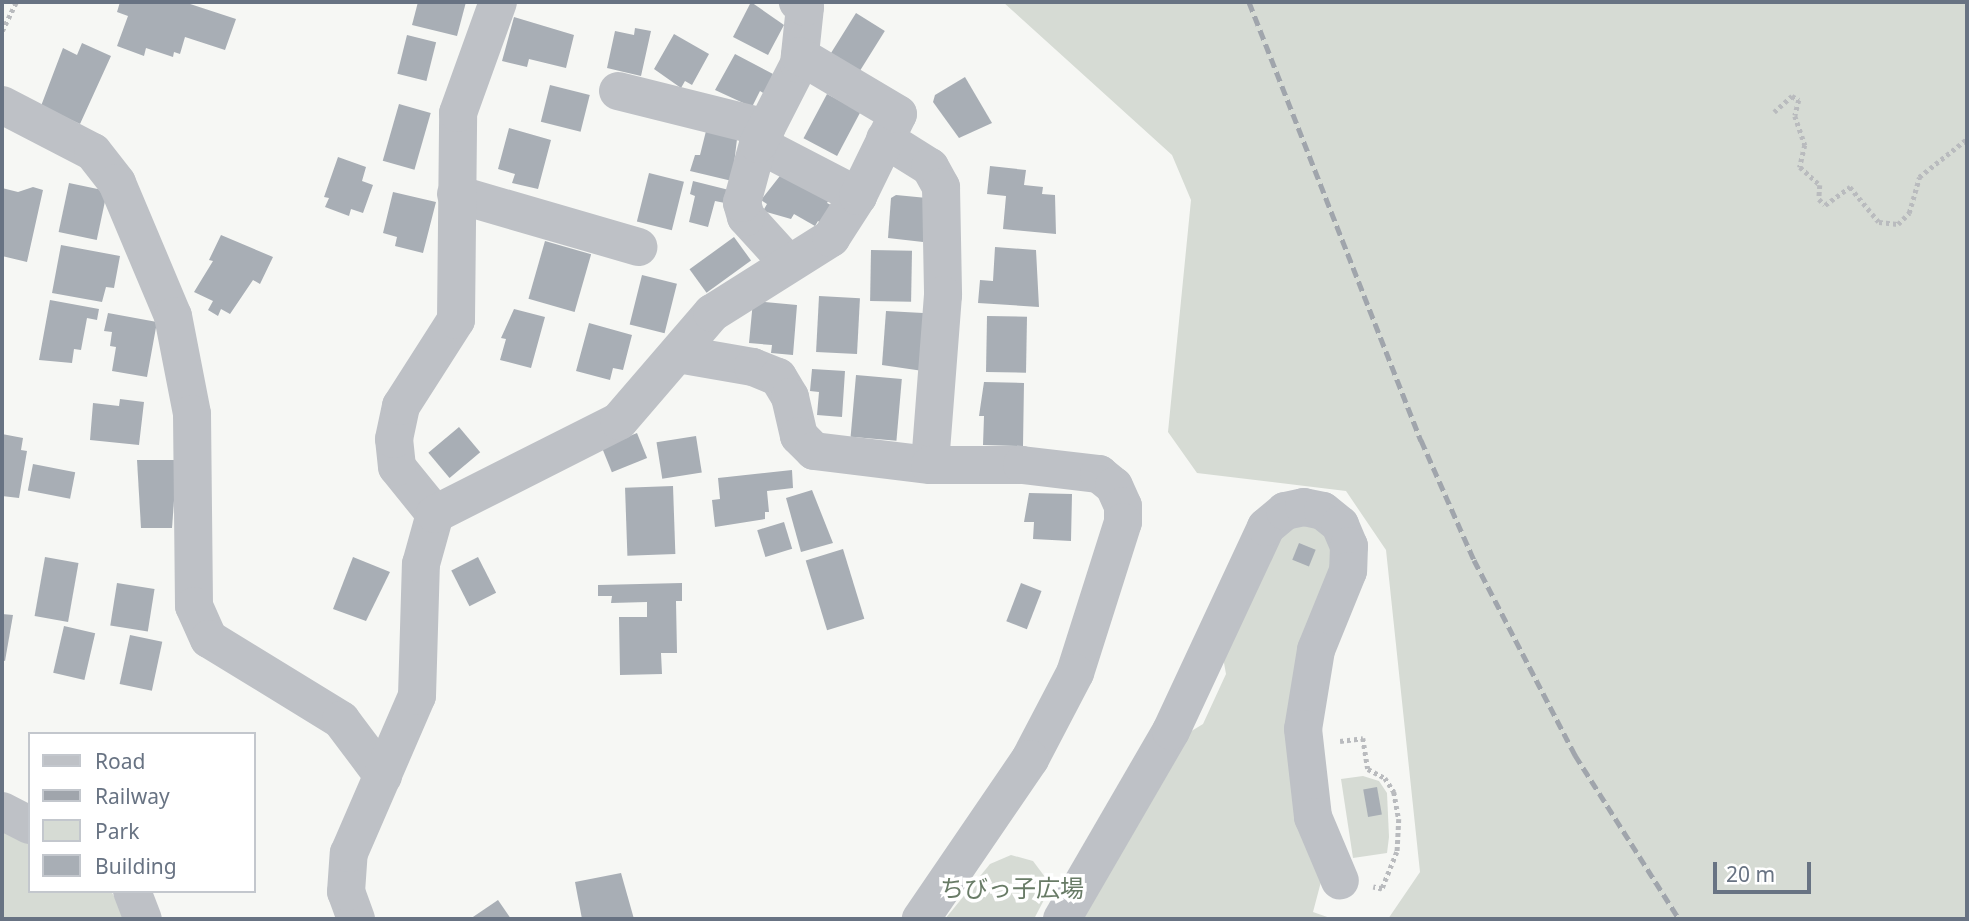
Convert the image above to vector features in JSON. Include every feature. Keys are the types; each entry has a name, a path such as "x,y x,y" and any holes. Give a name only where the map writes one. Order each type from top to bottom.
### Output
{"street":[{"path":"435,514 397,467 394,439 401,406 456,320 458,113 498,2"},
{"path":"787,262 746,217 742,203 762,136 800,56 804,3"},
{"path":"356,919 346,892 349,853 360,818 383,776 417,696 421,564 435,514 620,421 712,313 787,262 831,238 858,196 898,114 800,56"},
{"path":"618,91 762,136 858,196"},
{"path":"2,105 93,152 117,183 173,316 191,404 194,606 209,639 341,720 383,776"},
{"path":"885,139 930,167 941,187 943,295 930,465"},
{"path":"456,194 638,247"},
{"path":"678,354 753,368 778,377 790,397 799,436 814,451 930,465 1022,465 1099,474 1114,486 1123,506 1123,522 1075,673 1030,760 921,919"},
{"path":"1062,919 1171,731 1266,527 1285,511 1304,507 1323,511 1340,525 1349,546 1348,571 1316,650 1303,729 1313,817 1340,881"},
{"path":"2,811 28,824"},
{"path":"133,893 143,919"}],"path":[{"path":"2,31 16,2"},
{"path":"1774,112 1792,96 1799,100 1795,116 1805,145 1800,167 1819,185 1819,199 1825,205 1850,187 1879,222 1898,224 1909,213 1919,177 1967,139"},
{"path":"1340,881 1382,889 1397,852 1399,819 1394,792 1385,778 1368,769 1363,738"}],"green space":[{"path":"1003,2 1967,2 1967,919 1388,919 1420,872 1386,550 1346,491 1197,473 1168,432 1191,200 1172,155"},
{"path":"1315,525 1338,553 1302,659 1322,878 1313,912 1333,919 1077,919 1180,738 1203,724 1226,674 1221,646 1284,528"},
{"path":"1363,776 1379,781 1387,793 1389,837 1387,853 1353,858 1341,779"},
{"path":"2,826 28,839 28,893 112,893 127,919 2,919"},
{"name":"ちびっ子広場","path":"1011,855 1033,861 1045,877 1046,896 1034,919 945,919 990,864"}],"building":[{"path":"120,2 184,2 236,19 225,50 185,37 180,54 174,52 173,57 146,48 144,56 117,46 128,16 117,12"},
{"path":"418,2 466,2 457,36 412,25"},
{"path":"751,2 784,25 768,55 733,37"},
{"path":"856,13 885,31 859,73 830,55"},
{"path":"514,17 574,35 566,68 529,59 527,67 502,61"},
{"path":"635,28 651,31 641,76 607,68 615,31 634,35"},
{"path":"674,34 709,54 692,85 685,81 681,88 654,69"},
{"path":"407,35 436,42 426,81 397,74"},
{"path":"82,43 111,56 80,124 41,106 63,48 77,55"},
{"path":"735,54 773,74 765,94 760,91 752,107 715,90"},
{"path":"965,77 992,123 959,138 933,102 935,95"},
{"path":"550,85 590,95 581,132 541,122"},
{"path":"827,94 861,112 837,156 804,138"},
{"path":"399,104 431,113 414,170 383,161"},
{"path":"509,128 551,140 538,189 512,183 515,174 498,169"},
{"path":"706,131 737,139 732,181 690,171 695,155 700,155"},
{"path":"338,157 366,167 362,181 373,185 363,213 351,209 349,216 325,207 329,198 324,197"},
{"path":"990,166 1026,170 1024,185 1043,187 1042,194 1055,195 1056,234 1003,229 1006,196 987,194"},
{"path":"783,172 830,198 827,203 833,206 824,225 818,221 815,226 794,214 791,219 763,211 767,204 761,200"},
{"path":"649,173 684,182 672,230 637,222"},
{"path":"693,181 729,190 725,203 715,201 708,227 689,222 695,196 690,194"},
{"path":"69,183 107,191 97,240 59,232"},
{"path":"33,187 43,190 27,262 2,256 2,188 18,192"},
{"path":"393,192 436,202 423,253 395,246 397,237 383,233"},
{"path":"896,195 927,198 923,242 888,238 891,198"},
{"path":"221,235 273,257 260,284 253,280 230,314 221,309 218,316 208,310 213,301 194,292 213,261 209,260"},
{"path":"734,237 751,260 707,293 690,269"},
{"path":"545,241 591,254 575,312 528,299"},
{"path":"61,245 120,256 114,288 106,287 102,302 52,293"},
{"path":"995,247 1036,250 1039,307 978,303 980,280 993,281"},
{"path":"871,250 912,251 911,302 870,301"},
{"path":"642,275 677,284 665,333 630,324"},
{"path":"819,296 860,298 857,354 816,352"},
{"path":"50,300 99,309 97,320 87,318 81,350 74,349 72,363 39,360"},
{"path":"753,301 797,305 793,355 771,353 772,345 749,343"},
{"path":"514,309 545,317 531,368 500,360 506,339 501,338"},
{"path":"886,311 923,313 923,371 882,365"},
{"path":"108,313 157,322 147,377 112,371 116,347 110,346 112,332 104,331"},
{"path":"987,316 1027,317 1026,373 986,372"},
{"path":"589,323 632,335 623,370 613,368 610,380 576,371"},
{"path":"812,369 845,371 842,417 817,415 819,392 810,391"},
{"path":"856,375 902,379 896,441 851,437"},
{"path":"984,382 1024,383 1023,446 983,445 984,416 979,416"},
{"path":"120,399 144,402 139,445 90,440 93,403 119,406"},
{"path":"459,427 480,452 450,478 428,453"},
{"path":"637,433 647,458 612,472 602,447"},
{"path":"2,434 23,438 21,450 27,451 19,498 2,496"},
{"path":"696,436 702,473 662,479 656,442"},
{"path":"137,460 177,460 172,528 141,528"},
{"path":"33,464 75,472 70,499 28,491"},
{"path":"792,470 793,488 767,491 769,512 765,512 765,519 715,527 712,500 720,499 718,478"},
{"path":"673,486 675,554 627,556 625,488"},
{"path":"812,490 833,543 801,552 786,498"},
{"path":"1029,493 1072,494 1071,541 1033,539 1034,522 1024,522"},
{"path":"784,522 792,549 765,557 757,530"},
{"path":"1299,543 1316,550 1309,566 1292,560"},
{"path":"843,549 864,619 827,630 806,560"},
{"path":"45,557 78,563 68,622 35,616"},
{"path":"353,557 390,572 366,621 333,609"},
{"path":"478,557 496,593 469,606 451,571"},
{"path":"117,583 155,589 148,631 110,625"},
{"path":"682,583 682,601 676,601 677,653 661,653 662,674 620,675 619,617 647,617 647,602 611,603 612,596 598,596 598,585"},
{"path":"1021,583 1042,591 1027,629 1006,621"},
{"path":"2,614 13,615 5,661 2,660"},
{"path":"64,626 95,633 84,680 53,673"},
{"path":"130,635 162,642 152,691 120,684"},
{"path":"1377,787 1382,815 1368,817 1363,789"},
{"path":"621,873 634,919 582,919 575,882"},
{"path":"498,900 511,919 470,919"}],"railway":[{"path":"1249,2 1421,440 1474,560 1575,755 1679,919"}]}
